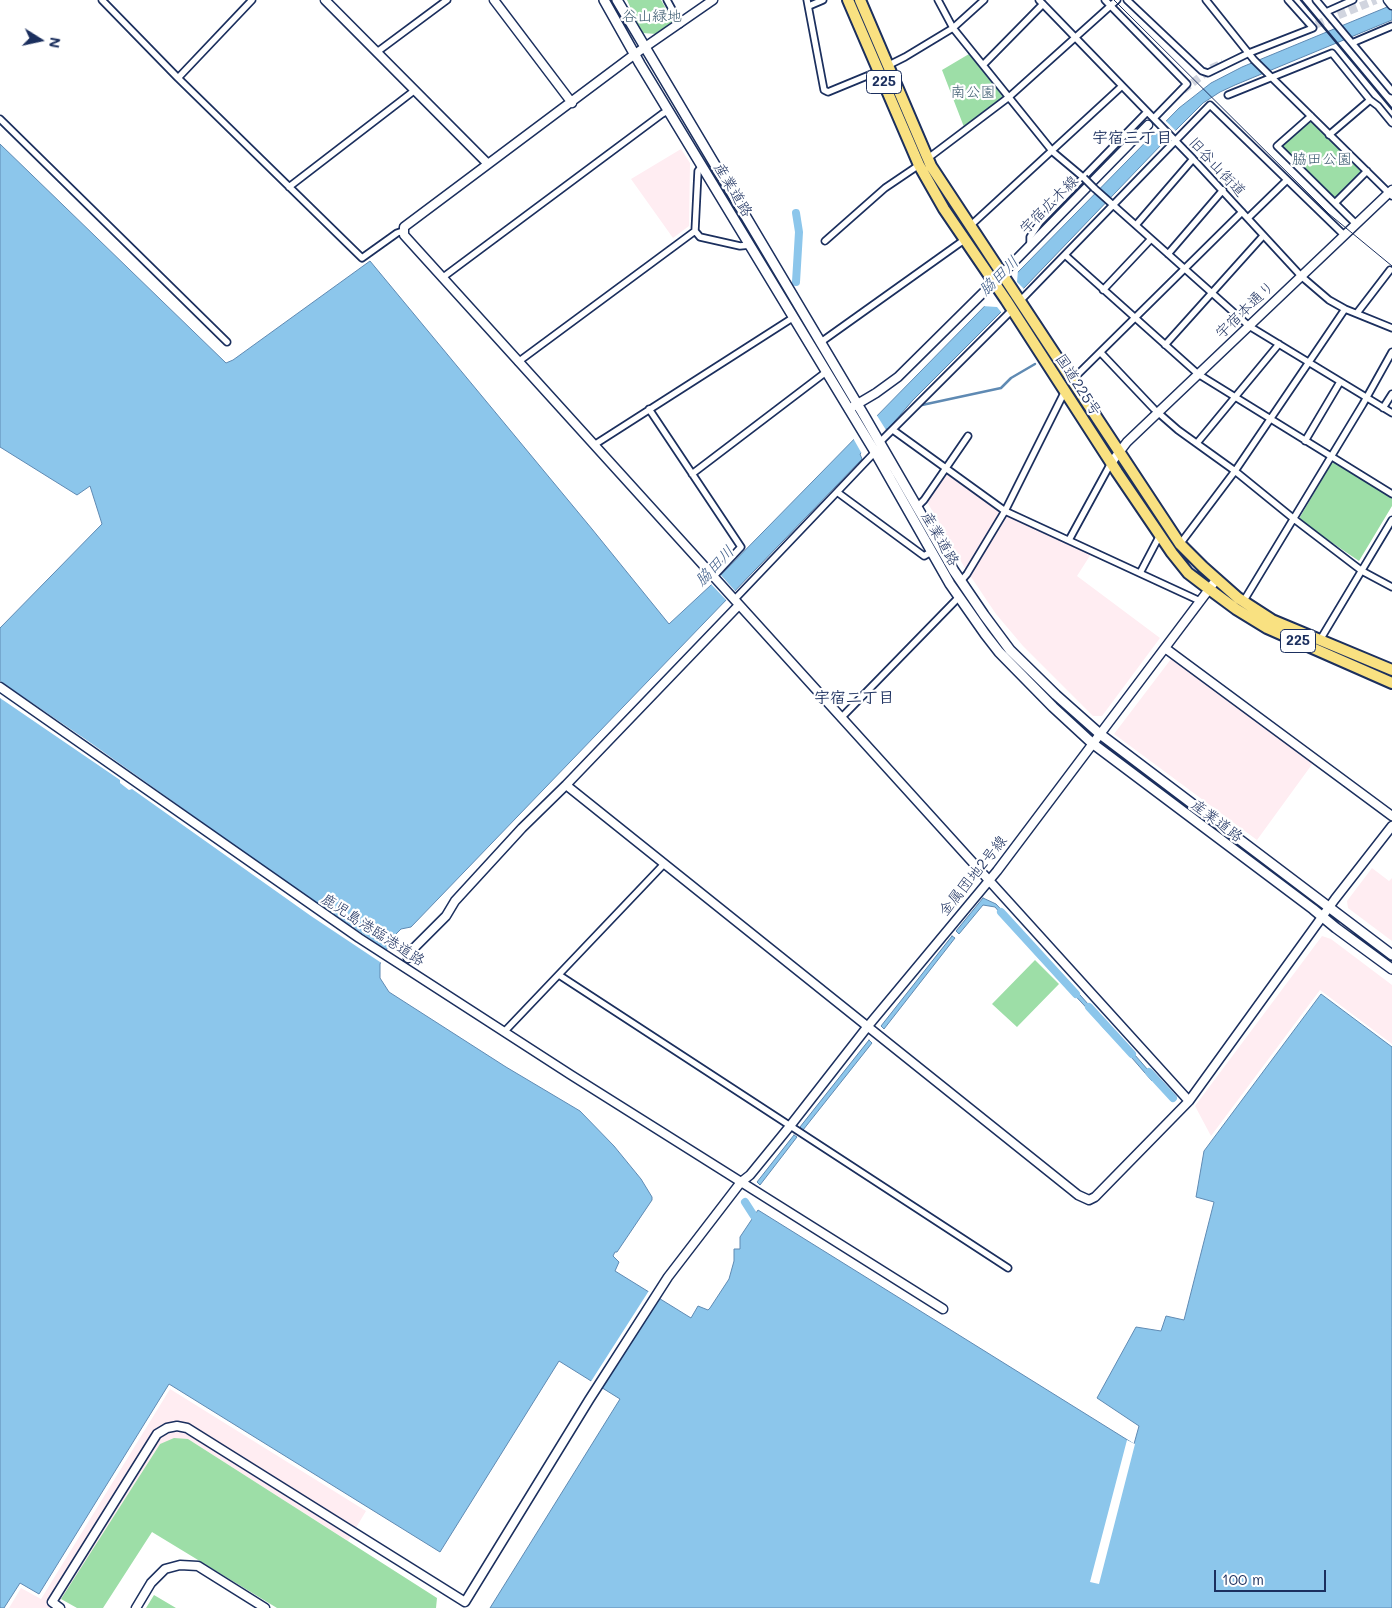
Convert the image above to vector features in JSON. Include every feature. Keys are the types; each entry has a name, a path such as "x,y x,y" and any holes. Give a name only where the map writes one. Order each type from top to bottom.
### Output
{"highway":[{"name":"国道225号","path":"848,0 883,68 944,209 996,285 1015,304 1073,379 1119,453 1180,544 1216,580 1244,602 1272,620 1392,670"},
{"name":"国道225号","path":"860,0 883,68"},
{"name":"国道225号","path":"923,162 970,226 1004,277 1015,304 1065,391 1111,463 1161,534 1172,553 1188,573 1236,610 1267,628 1392,683"}],"main road":[{"name":"産業道路","path":"604,0 860,427 918,506 960,581 1010,650 1056,695 1100,734 1392,955"},
{"name":"産業道路","path":"617,0 866,417 876,447 931,552 959,597 999,652 1053,708 1092,743 1392,969"}],"street":[{"path":"178,78 252,0"},
{"path":"325,0 488,164"},
{"path":"377,52 447,0"},
{"path":"494,0 572,103"},
{"path":"666,0 680,24"},
{"path":"106,1 178,78 362,258 397,233 403,231 404,227 635,54 713,0"},
{"path":"823,0 808,3 824,90 828,92 905,57 953,28 984,0"},
{"path":"938,0 953,28 1052,152 1084,178 1249,326 1392,413"},
{"path":"1106,0 1187,84 1154,118"},
{"path":"825,241 885,188 923,162 1009,97 1118,0"},
{"path":"1127,0 1202,71 1208,73 1249,53 1312,28 1288,0"},
{"path":"1206,0 1254,60 1391,193"},
{"path":"1316,0 1392,90"},
{"path":"1326,12 1353,0"},
{"path":"983,65 1041,2"},
{"name":"旧谷山街道","path":"1041,2 1223,190 1300,276 1329,300 1345,309 1392,328"},
{"path":"1351,42 1392,26"},
{"path":"1228,95 1269,75 1332,53 1370,100 1378,106 1392,123"},
{"path":"970,226 1122,86"},
{"path":"289,187 415,90"},
{"path":"1330,135 1370,100"},
{"path":"408,958 414,948 446,916 455,901 837,492 876,447 1065,255 1173,138 1210,105 1344,235"},
{"path":"442,278 669,110"},
{"path":"1030,244 1030,237 1040,222 1148,112"},
{"path":"1311,116 1277,146 1356,224"},
{"path":"0,118 227,342"},
{"name":"宇宿広木線","path":"849,409 898,377 996,285 1030,244 1148,125"},
{"path":"1136,225 1193,159"},
{"path":"702,166 698,171 695,231 700,237 740,246 750,245"},
{"path":"1335,203 1367,170"},
{"path":"1248,218 1288,180"},
{"path":"1168,254 1223,190"},
{"name":"宇宿本通り","path":"1111,463 1127,442 1300,276 1391,193"},
{"path":"1073,379 1242,212"},
{"path":"403,231 406,238 442,278 1189,1101"},
{"path":"518,362 695,231"},
{"path":"1166,345 1264,236"},
{"path":"1103,290 1151,239"},
{"path":"821,342 964,240"},
{"path":"1065,255 1198,374 1392,494"},
{"path":"1357,313 1390,270"},
{"path":"1180,544 1235,471 1345,309"},
{"path":"594,445 794,317"},
{"path":"1197,443 1279,344"},
{"path":"1244,602 1367,398 1392,352"},
{"path":"1101,353 1158,413 1178,430 1235,471 1294,520 1362,571 1392,587"},
{"path":"692,474 826,372"},
{"path":"1305,441 1340,382"},
{"path":"960,581 968,572 1005,511 1065,391"},
{"path":"1383,408 1392,394"},
{"path":"648,409 741,546 714,579"},
{"path":"893,430 1005,511 1140,572 1200,602"},
{"path":"918,506 968,436"},
{"path":"1070,540 1111,463"},
{"path":"837,492 924,556 931,552"},
{"path":"1320,640 1392,520"},
{"path":"1140,572 1161,534"},
{"name":"金属団地2号線","path":"463,1605 663,1284 741,1182 750,1175 868,1026 997,871 1216,580"},
{"path":"841,718 959,597"},
{"path":"1165,648 1392,816"},
{"name":"鹿児島港臨港道路","path":"0,687 314,908 505,1032 943,1309"},
{"path":"566,784 1078,1195 1089,1200 1095,1197 1189,1101 1328,908 1392,826"},
{"path":"505,1032 664,864"},
{"path":"559,974 1008,1268"},
{"path":"60,1608 52,1602 157,1434 167,1428 177,1426 187,1428 463,1605"},
{"path":"136,1608 151,1583 165,1569 180,1565 198,1566 265,1608"}],"shaded area":[{"path":"681,149 690,163 689,226 673,238 631,179"},
{"path":"946,472 1002,512 966,570 926,500"},
{"path":"1006,514 1091,554 1077,576 1160,638 1102,716 1093,716 1023,646 996,614 969,574"},
{"path":"1171,659 1313,763 1257,840 1114,734"},
{"path":"1372,868 1389,881 1392,878 1392,941 1348,908 1347,901"},
{"path":"1322,936 1331,939 1392,985 1392,1044 1320,990 1211,1136 1195,1106"},
{"path":"170,1389 366,1511 348,1541 188,1439 160,1444 59,1603 67,1608 9,1608 21,1588 41,1599"}],"green space":[{"name":"谷山緑地","path":"627,0 661,0 673,21 657,34 642,33"},
{"name":"南公園","path":"969,54 1003,97 964,127 942,70"},
{"name":"脇田公園","path":"1309,122 1313,122 1362,170 1361,174 1334,200 1282,145"},
{"path":"1335,462 1392,496 1392,506 1359,561 1300,521 1300,517 1331,464"},
{"path":"1035,960 1059,984 1017,1027 992,1004"},
{"path":"174,1438 188,1439 437,1598 436,1608 277,1608 152,1532 103,1608 77,1608 61,1599 160,1444"},
{"path":"154,1595 176,1608 146,1608"}],"water":[{"path":"1392,5 1392,20 1235,85 1203,103 913,400 888,429 860,454 862,459 411,927 401,929 392,938 380,964 380,978 389,992 506,1067 580,1111 614,1146 641,1179 652,1197 652,1200 613,1256 619,1262 615,1271 691,1318 698,1306 708,1310 710,1308 729,1279 734,1261 734,1249 740,1249 740,1237 758,1210 1134,1444 1139,1426 1097,1398 1136,1327 1161,1331 1166,1316 1184,1320 1214,1202 1196,1197 1204,1151 1321,994 1392,1047 1392,1608 490,1608 620,1399 559,1361 440,1552 169,1384 39,1594 20,1583 4,1608 0,1608 0,628 102,524 90,486 77,495 0,447 0,144 226,363 233,360 370,261 669,624 711,585 1179,108 1211,83 1242,67"},
{"path":"983,898 996,904 1009,918 1006,920 995,907 983,905 959,934 956,931"},
{"path":"952,936 955,938 884,1029 881,1026"},
{"path":"1072,986 1097,1014 1094,1016 1069,989"},
{"path":"1103,1021 1121,1040 1118,1043 1100,1024"},
{"path":"869,1040 872,1043 803,1130 800,1127"},
{"path":"1128,1047 1155,1078 1152,1081 1125,1050"},
{"path":"794,1135 797,1137 760,1185 757,1182"}],"pier":[{"path":"1164,119 1177,132 1167,143 1154,130"},
{"path":"1018,270 1017,282 1025,290 1002,313 997,307 982,306"},
{"path":"876,414 886,430 862,454 853,438"},
{"path":"720,574 736,592 727,601 710,583"},
{"path":"0,681 388,951 383,964 311,916 132,789 129,790 120,783 120,780 0,698"},
{"path":"650,1289 661,1296 601,1390 590,1383"},
{"path":"1127,1440 1135,1444 1099,1584 1090,1582"}],"waterway":[{"path":"796,213 799,232 796,282"},
{"path":"922,405 1001,388 1011,378 1035,364"},
{"path":"1001,912 1076,994"},
{"path":"1089,1007 1132,1054"},
{"path":"1149,1072 1173,1098"},
{"path":"745,1202 754,1216"}],"tunnel":[{"path":"1305,29 1376,0"},
{"path":"1183,90 1212,68 1223,63"}],"tram line":[{"path":"1114,0 1329,214 1392,266"}],"railway":[{"path":"1301,0 1392,109"}],"district":[{"name":"宇宿三丁目","path":"1132,138"},
{"name":"宇宿二丁目","path":"854,698"}],"water label":[{"name":"脇田川","path":"999,276"},
{"name":"脇田川","path":"715,566"}]}
